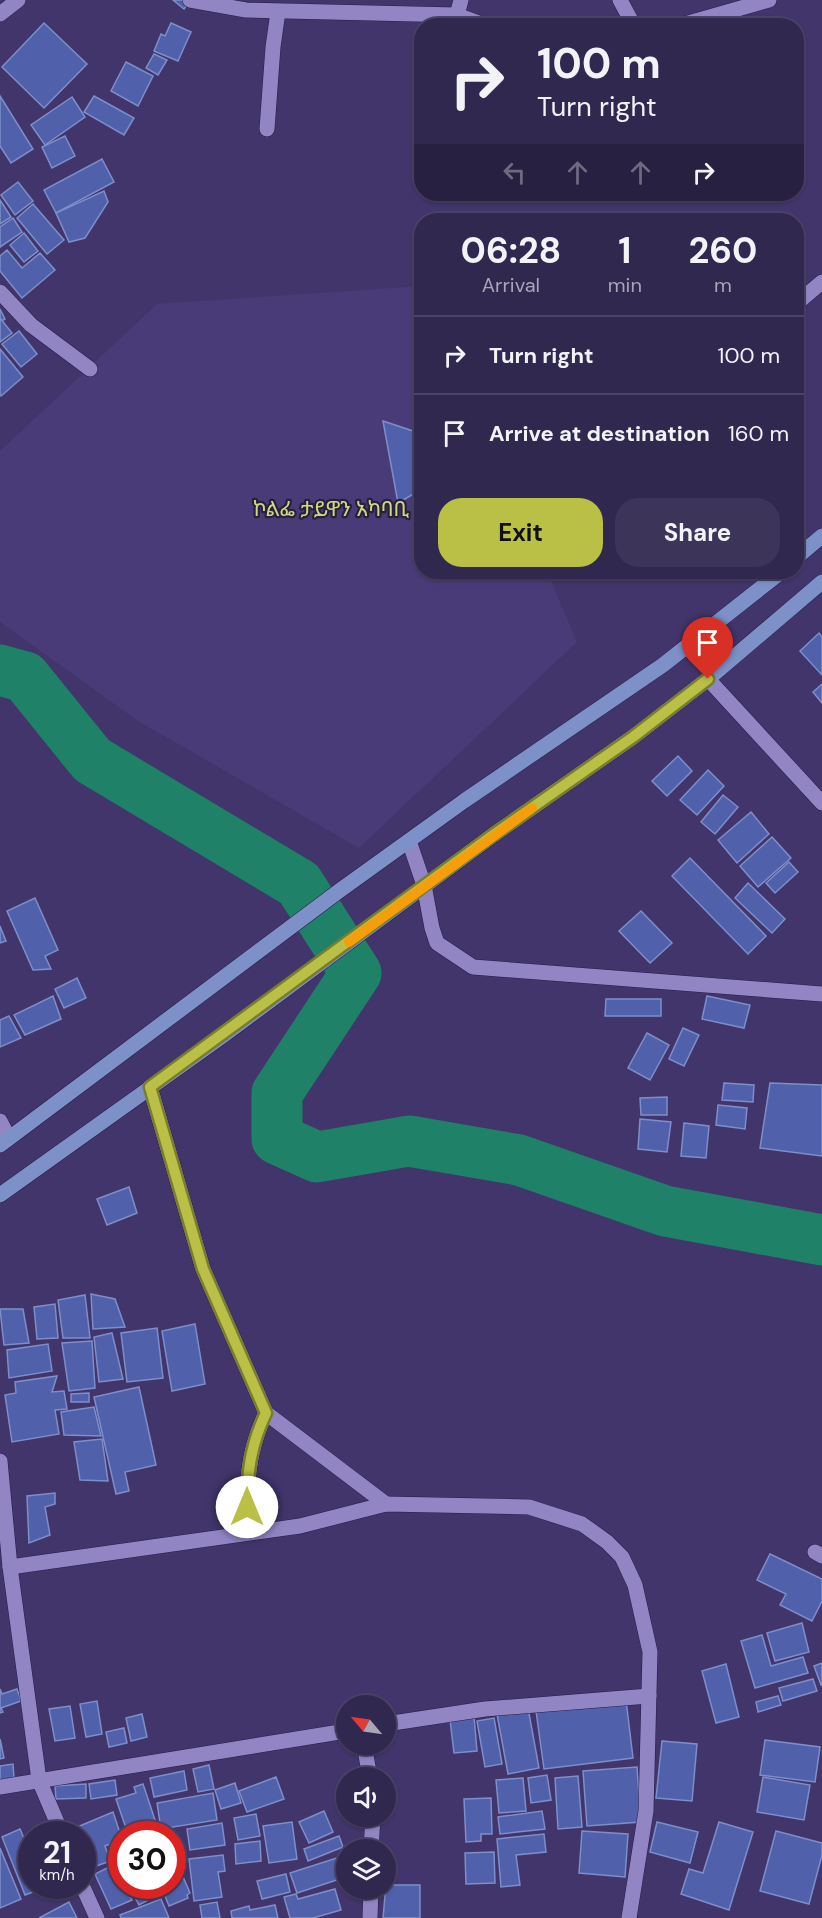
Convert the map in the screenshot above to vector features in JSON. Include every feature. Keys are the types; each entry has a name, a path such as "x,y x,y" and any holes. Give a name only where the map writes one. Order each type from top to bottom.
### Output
{"main road":[{"path":"804,551 822,536"},
{"path":"4,1142 339,891 663,665 772,579"},
{"path":"0,1195 424,885 633,737 708,679 822,582"}],"street":[{"path":"0,14 18,0"},
{"path":"190,0 246,10 278,12 459,8 475,18"},
{"path":"620,0 630,18"},
{"path":"706,18 770,0"},
{"path":"267,129 278,12"},
{"path":"804,297 822,282"},
{"path":"0,292 31,325 90,369"},
{"path":"708,679 822,803"},
{"path":"409,841 424,885 437,943 473,967 822,994"},
{"path":"150,1087 203,1269 266,1413 386,1504"},
{"path":"0,1122 4,1142"},
{"path":"250,1531 247,1471 254,1437 266,1413"},
{"path":"0,1461 10,1568 39,1780 56,1821"},
{"path":"10,1568 250,1531 300,1526 386,1504 529,1507 582,1524 599,1535 622,1557 635,1585 650,1652 646,1812 628,1918"},
{"path":"396,1722 485,1709 649,1696"},
{"path":"0,1787 336,1733"},
{"path":"88,1899 97,1918"},
{"path":"370,1918 371,1899"}],"shaded area":[{"path":"414,286 414,579 550,579 577,642 359,848 138,721 0,622 0,451 157,304"}],"building":[{"path":"173,0 191,0 184,9"},
{"path":"44,23 87,64 44,108 2,67"},
{"path":"171,23 191,32 178,61 154,51 161,34 165,36"},
{"path":"154,54 167,60 158,75 146,68"},
{"path":"126,62 153,76 138,106 111,91"},
{"path":"0,96 33,149 11,163 0,146"},
{"path":"94,96 134,118 124,135 84,112"},
{"path":"72,97 85,117 45,145 31,125"},
{"path":"65,136 75,156 52,168 42,147"},
{"path":"102,159 114,182 56,213 44,190"},
{"path":"18,182 33,201 15,215 1,195"},
{"path":"104,191 108,202 85,238 69,242 56,213"},
{"path":"0,200 11,217 0,224"},
{"path":"33,204 64,240 47,254 17,218"},
{"path":"13,218 22,232 0,247 0,227"},
{"path":"24,233 38,251 24,262 10,245"},
{"path":"7,250 22,268 40,253 55,270 22,298 0,271 0,256"},
{"path":"0,309 5,319 0,322"},
{"path":"0,318 12,333 0,342"},
{"path":"19,331 37,354 21,367 2,344"},
{"path":"0,349 23,377 1,396 0,395"},
{"path":"383,421 414,432 414,494 398,503"},
{"path":"819,633 822,637 822,675 800,651"},
{"path":"822,684 822,703 813,692"},
{"path":"678,756 692,771 667,796 652,781"},
{"path":"708,770 724,786 697,815 680,800"},
{"path":"723,795 738,807 715,834 701,822"},
{"path":"751,812 769,834 737,863 718,840"},
{"path":"772,837 791,858 758,887 740,866"},
{"path":"690,858 766,936 748,954 672,876"},
{"path":"789,862 798,872 775,893 766,883"},
{"path":"748,883 785,919 772,933 735,898"},
{"path":"35,898 58,950 45,956 51,969 33,970 7,911"},
{"path":"641,911 672,943 650,963 619,931"},
{"path":"0,926 6,941 0,943"},
{"path":"77,978 86,998 64,1008 55,989"},
{"path":"53,996 61,1019 25,1035 14,1015"},
{"path":"707,996 750,1005 744,1028 702,1019"},
{"path":"606,999 661,999 661,1016 605,1016"},
{"path":"9,1016 21,1038 0,1047 0,1020"},
{"path":"683,1028 699,1035 684,1066 669,1059"},
{"path":"647,1033 669,1045 650,1080 628,1068"},
{"path":"724,1083 754,1085 753,1102 722,1100"},
{"path":"770,1083 822,1085 822,1156 760,1148"},
{"path":"667,1097 667,1115 641,1115 640,1098"},
{"path":"718,1105 747,1108 745,1129 716,1125"},
{"path":"640,1119 671,1122 667,1152 638,1149"},
{"path":"684,1123 709,1126 706,1158 681,1156"},
{"path":"129,1187 137,1213 107,1225 97,1199"},
{"path":"91,1294 115,1299 125,1327 93,1329"},
{"path":"85,1295 90,1338 63,1338 58,1300"},
{"path":"55,1304 58,1338 37,1339 34,1307"},
{"path":"0,1309 23,1309 29,1343 4,1345"},
{"path":"195,1324 205,1384 172,1391 162,1331"},
{"path":"157,1328 163,1378 127,1382 121,1333"},
{"path":"112,1333 123,1379 99,1382 94,1337"},
{"path":"92,1341 95,1388 69,1391 62,1343"},
{"path":"48,1344 52,1371 9,1378 7,1350"},
{"path":"57,1376 52,1392 64,1391 67,1409 55,1410 59,1434 12,1442 5,1395 16,1393 15,1382"},
{"path":"139,1387 156,1465 125,1472 129,1491 116,1494 94,1397"},
{"path":"89,1393 89,1402 71,1402 71,1394"},
{"path":"94,1407 101,1436 64,1435 61,1412"},
{"path":"102,1439 108,1481 80,1480 74,1442"},
{"path":"55,1493 55,1504 45,1507 50,1535 29,1543 27,1496"},
{"path":"770,1554 822,1579 822,1601 812,1621 780,1605 786,1594 757,1580"},
{"path":"802,1623 809,1652 775,1661 767,1633"},
{"path":"762,1635 771,1666 803,1657 808,1673 755,1688 741,1641"},
{"path":"822,1663 822,1685 821,1685 814,1666"},
{"path":"726,1664 739,1717 716,1723 702,1671"},
{"path":"813,1679 817,1691 783,1701 779,1688"},
{"path":"0,1689 2,1694 17,1689 21,1701 1,1708 3,1712 0,1713"},
{"path":"778,1696 781,1705 758,1712 756,1702"},
{"path":"626,1700 633,1758 544,1769 536,1711"},
{"path":"97,1701 102,1734 86,1737 80,1704"},
{"path":"70,1706 75,1738 55,1741 49,1709"},
{"path":"528,1708 539,1768 508,1774 497,1714"},
{"path":"142,1714 147,1737 131,1741 126,1718"},
{"path":"474,1717 477,1751 454,1753 450,1720"},
{"path":"494,1718 502,1764 485,1767 477,1721"},
{"path":"124,1728 127,1743 109,1747 106,1732"},
{"path":"0,1739 4,1758 0,1759"},
{"path":"765,1740 820,1747 815,1782 760,1775"},
{"path":"662,1741 697,1744 692,1801 656,1798"},
{"path":"13,1764 14,1778 0,1780 0,1766"},
{"path":"209,1765 214,1789 198,1792 193,1769"},
{"path":"637,1767 641,1822 587,1826 583,1771"},
{"path":"184,1771 187,1790 154,1797 150,1778"},
{"path":"547,1775 551,1800 531,1803 528,1778"},
{"path":"578,1776 582,1827 558,1829 555,1778"},
{"path":"276,1777 284,1799 247,1812 239,1791"},
{"path":"763,1777 810,1785 804,1820 757,1812"},
{"path":"523,1778 526,1811 499,1813 496,1780"},
{"path":"115,1780 117,1795 91,1799 89,1784"},
{"path":"235,1783 241,1803 221,1809 215,1790"},
{"path":"86,1784 86,1798 56,1799 55,1786"},
{"path":"143,1784 155,1821 124,1821 116,1799 136,1793 134,1787"},
{"path":"213,1793 217,1820 186,1825 186,1821 160,1821 157,1803"},
{"path":"491,1798 492,1834 481,1834 481,1841 466,1842 464,1799"},
{"path":"324,1811 333,1832 309,1843 299,1822"},
{"path":"542,1811 545,1829 500,1834 498,1817"},
{"path":"113,1812 116,1821 108,1821 108,1845 105,1846 108,1862 96,1866 96,1821 92,1821"},
{"path":"256,1814 260,1836 238,1840 234,1818"},
{"path":"292,1822 297,1859 269,1863 263,1826"},
{"path":"657,1822 698,1832 690,1863 650,1852"},
{"path":"719,1822 753,1832 729,1910 681,1894 689,1869 703,1873"},
{"path":"222,1823 225,1845 190,1850 187,1829"},
{"path":"18,1830 18,1877 2,1837"},
{"path":"582,1831 628,1834 625,1877 579,1873"},
{"path":"776,1831 822,1843 822,1855 809,1904 760,1891"},
{"path":"544,1834 546,1852 516,1855 520,1885 501,1887 497,1839"},
{"path":"339,1836 340,1839 336,1839 336,1850 308,1861 304,1849"},
{"path":"260,1841 261,1861 236,1864 235,1844"},
{"path":"0,1848 18,1892 18,1899 21,1899 0,1908"},
{"path":"494,1852 495,1883 466,1884 465,1853"},
{"path":"223,1855 225,1871 218,1872 222,1897 194,1901 189,1859"},
{"path":"336,1858 336,1880 297,1893 290,1873"},
{"path":"108,1868 108,1899 132,1900 111,1909 96,1874"},
{"path":"286,1874 290,1892 262,1899 257,1881"},
{"path":"186,1884 190,1893 187,1895 186,1899"},
{"path":"396,1885 420,1885 420,1918 383,1918 385,1899 396,1899"},
{"path":"335,1889 341,1910 313,1918 290,1918 284,1897 296,1894 298,1899"},
{"path":"136,1899 150,1899 139,1905"},
{"path":"161,1899 169,1918 121,1918 120,1915"},
{"path":"166,1899 186,1899 169,1906"},
{"path":"69,1902 77,1918 39,1918"},
{"path":"217,1902 220,1918 202,1918 200,1905"},
{"path":"275,1905 278,1918 232,1918 231,1911 249,1906 250,1910"}],"waterway":[{"path":"0,670 25,677 92,760 299,884 356,973 277,1093 277,1139 317,1157 409,1141 519,1160 665,1211 822,1240"}],"slow traffic":[{"path":"349,942 532,808"}],"district":[{"name":"ኮልፌ ታይዋን አካባቢ","path":"331,509"}],"route":[{"path":"247,1507 247,1471 254,1437 266,1413 203,1269 150,1087 224,1035 424,885 633,737 708,679"}]}
